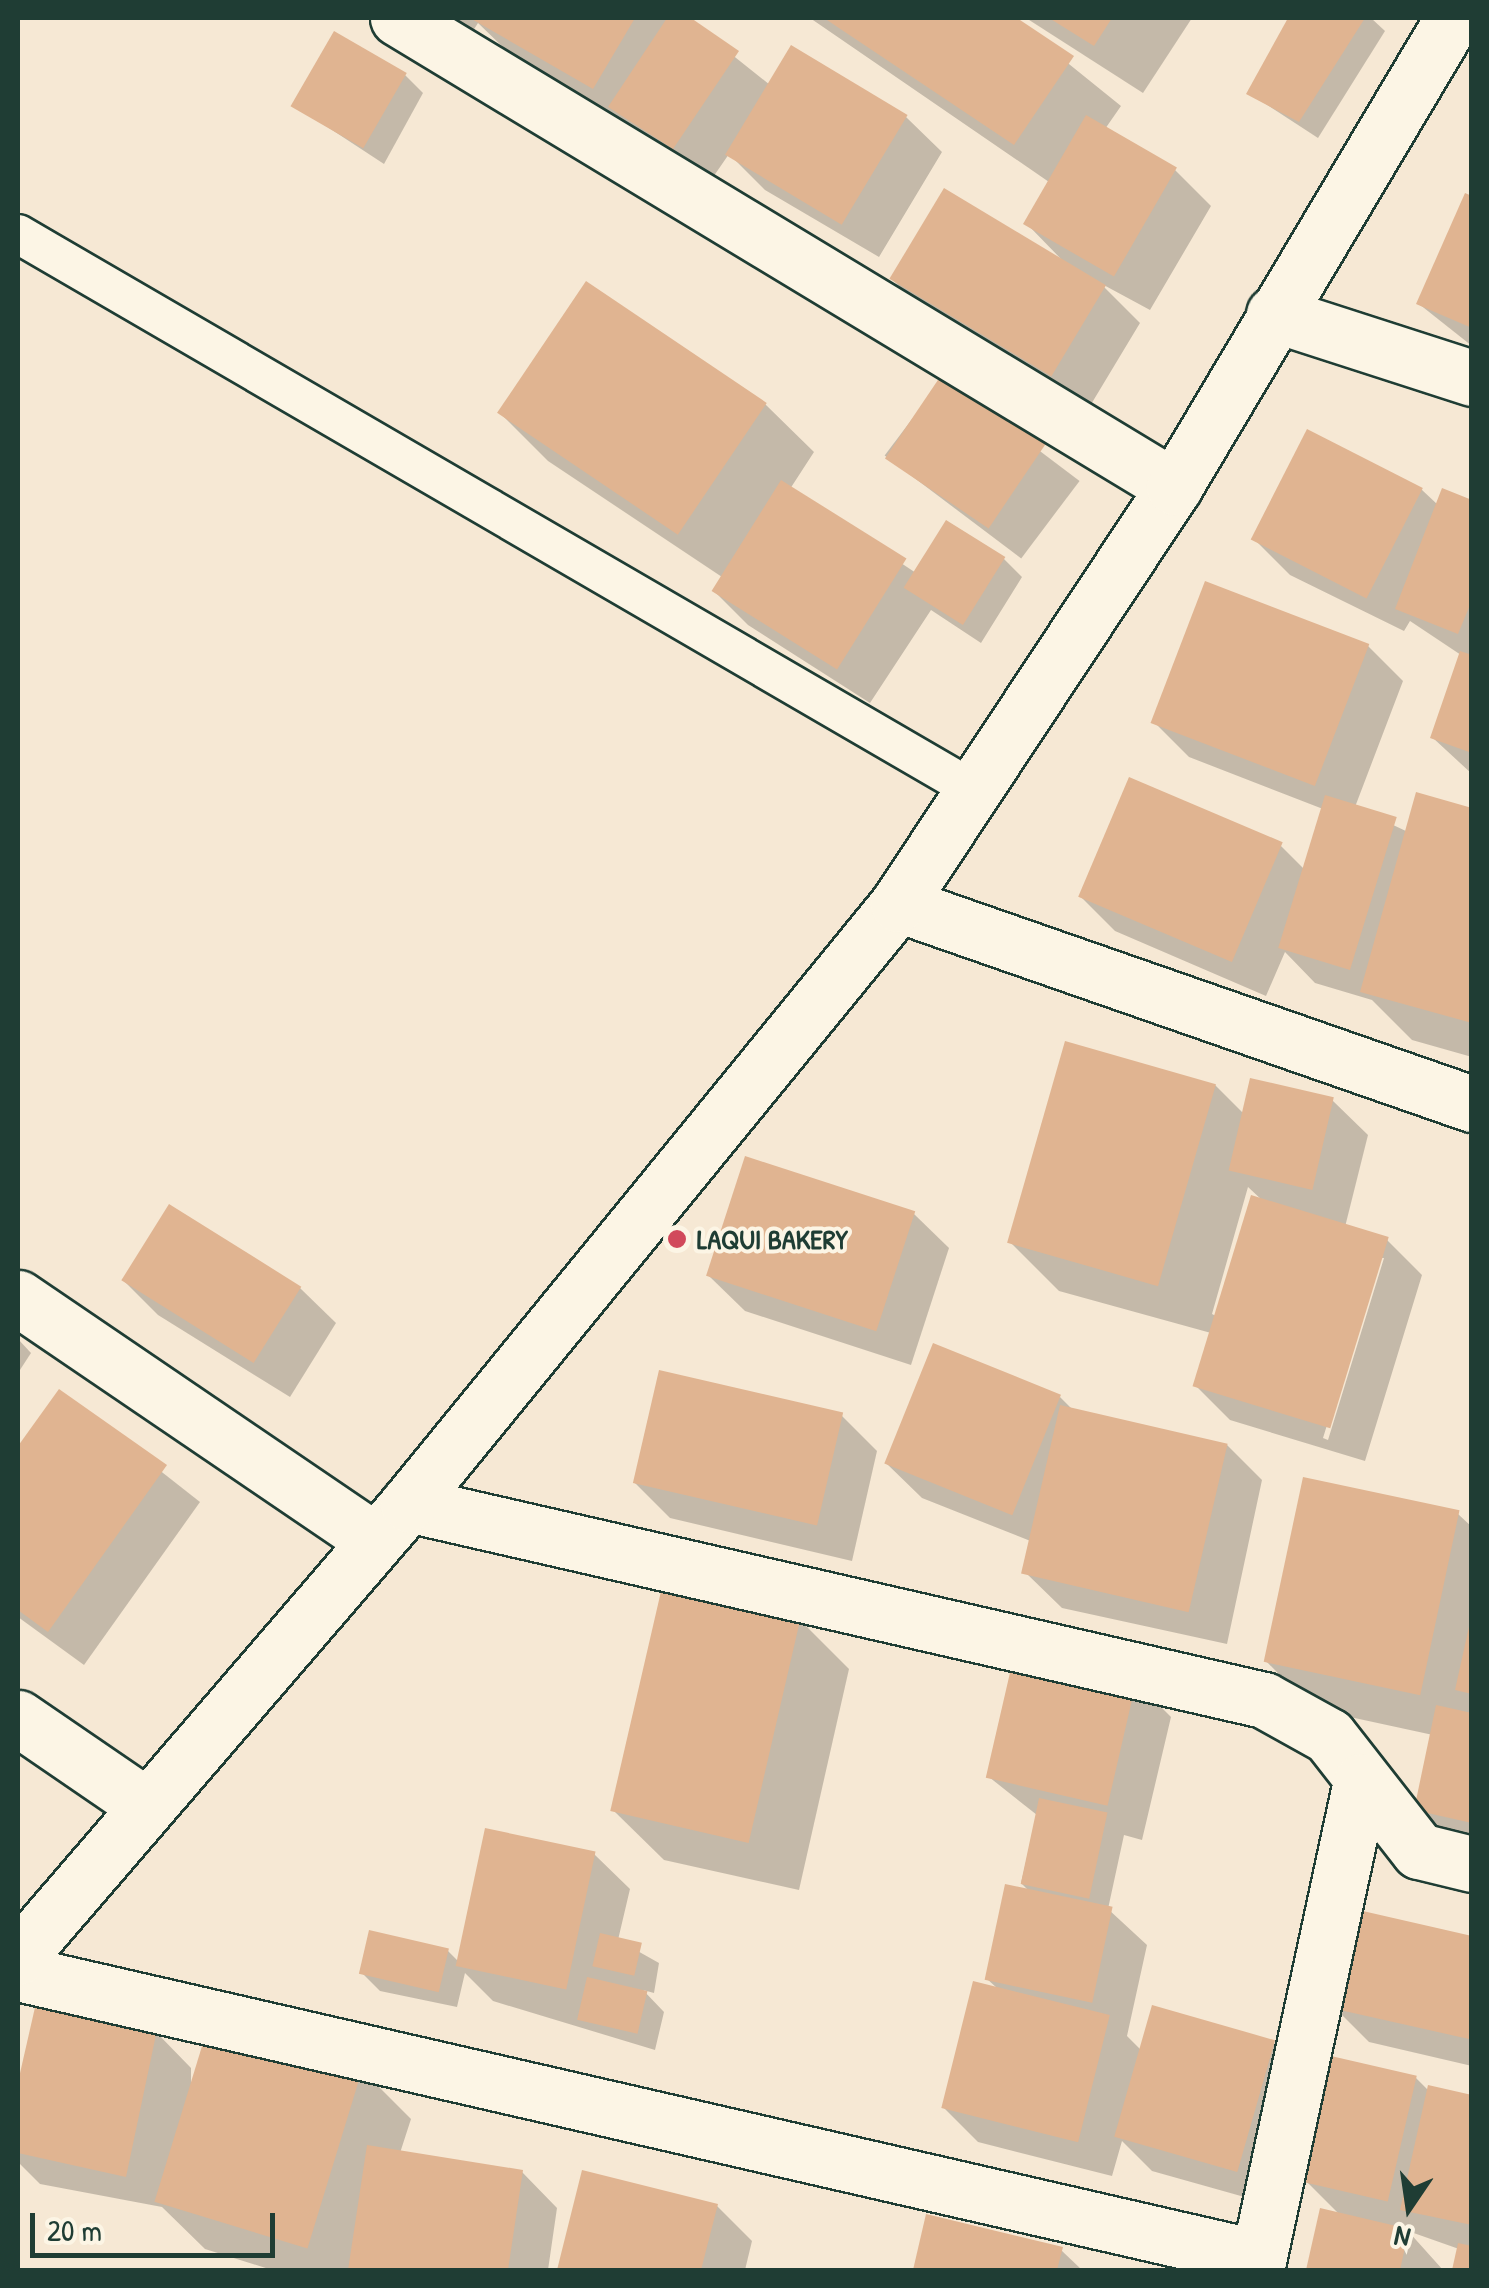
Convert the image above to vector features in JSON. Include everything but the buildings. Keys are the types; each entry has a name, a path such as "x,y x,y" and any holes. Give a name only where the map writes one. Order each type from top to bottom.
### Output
{"street":[{"path":"398,18 1174,488"},
{"path":"18,1957 390,1521 898,904 977,792 1174,488 1445,20"},
{"path":"1274,314 1472,378"},
{"path":"898,904 1472,1104"},
{"path":"18,1298 390,1521 1264,1700 1329,1736 1360,1781 1419,1851 1472,1864"},
{"path":"18,1718 146,1805"},
{"path":"18,1972 1257,2264 1360,1781"}],"lane":[{"path":"18,234 977,792"}],"place":[{"name":"LAQUI BAKERY","path":"677,1239"}]}
